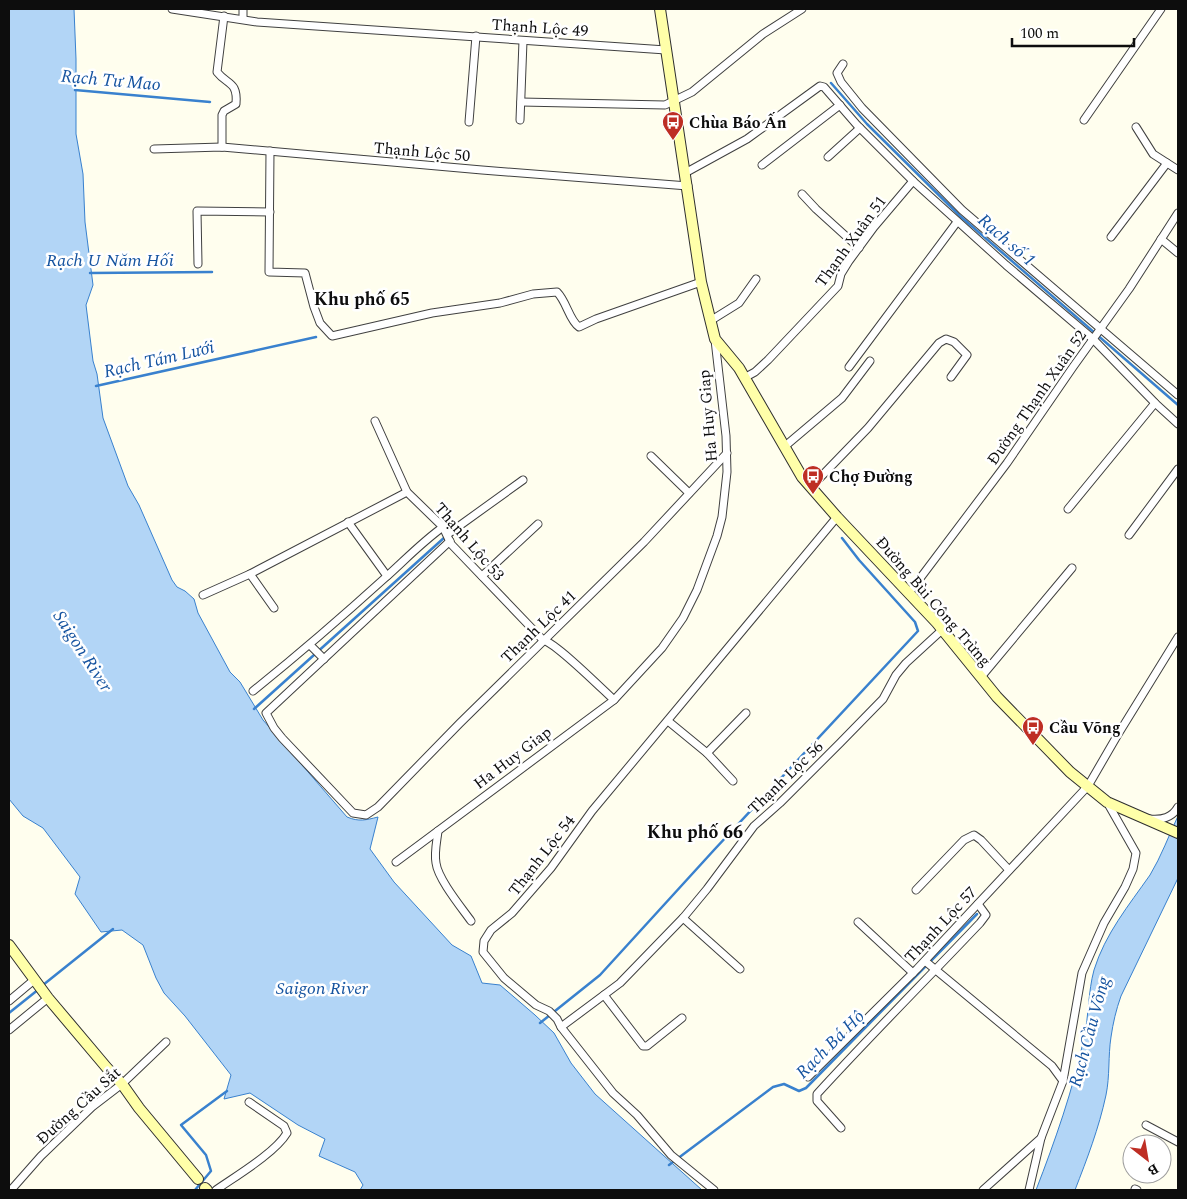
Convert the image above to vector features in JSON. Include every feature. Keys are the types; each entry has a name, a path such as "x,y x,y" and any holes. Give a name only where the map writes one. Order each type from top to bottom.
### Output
{"street":[{"name":"Thạnh Lộc 49","path":"172,9 242,20 666,50"},
{"path":"242,20 243,9"},
{"name":"Ha Huy Giap","path":"396,862 614,700 662,648 683,618 711,556 722,517 727,472 726,436 715,339 701,282 660,9"},
{"path":"521,102 665,105 692,92 763,34 802,9"},
{"path":"1084,120 1161,9"},
{"path":"222,147 222,115 224,111 236,104 234,88 230,82 217,72 224,16"},
{"path":"469,122 476,36"},
{"path":"520,120 523,40"},
{"path":"843,64 839,68 838,77 862,108 962,210 1178,395"},
{"path":"686,173 753,135 820,86 826,88 860,128 913,181 957,222 1094,339 1178,424"},
{"path":"762,165 840,105"},
{"path":"1136,127 1153,154 1178,170"},
{"path":"828,157 860,128"},
{"name":"Thạnh Lộc 50","path":"154,149 222,147 688,186"},
{"path":"270,152 269,272 305,273 320,323 332,336 432,313 500,303 533,294 557,292 564,299 574,324 579,327 596,319 701,282"},
{"path":"1111,237 1167,163"},
{"name":"Thạnh Xuân 51","path":"744,378 755,372 768,360 838,286 841,274 874,227 913,181"},
{"path":"802,194 859,248"},
{"path":"198,264 197,211 270,212"},
{"name":"Đường Thạnh Xuân 52","path":"909,593 1007,463 1129,289 1178,213"},
{"path":"849,367 957,222"},
{"path":"1161,239 1178,253"},
{"path":"710,321 739,302 756,279"},
{"name":"Đường Bùi Công Trừng","path":"715,339 744,378 802,477 942,630 997,697 1070,772 1107,802 1178,833"},
{"path":"811,487 868,428 939,343 946,339 954,342 968,355 951,377"},
{"path":"784,447 842,398 870,361"},
{"path":"1068,509 1155,402"},
{"name":"Thạnh Lộc 53","path":"375,421 407,492 443,527 451,544 545,641 559,650 614,700"},
{"name":"Thạnh Lộc 41","path":"323,658 266,713 282,738 353,813 366,815 378,807 644,542 727,453"},
{"path":"651,456 689,493"},
{"path":"1129,535 1178,469"},
{"path":"311,645 323,658 411,576 449,537 523,480"},
{"path":"203,595 250,574 407,492"},
{"name":"Thạnh Lộc 54","path":"714,1190 672,1156 637,1115 613,1093 556,1018 549,1011 536,1005 504,978 483,952 484,941 491,930 512,913 551,868 592,812 837,517"},
{"path":"348,522 387,576"},
{"path":"482,576 538,524"},
{"path":"253,690 311,645 428,537 443,527"},
{"path":"981,677 1072,568"},
{"path":"250,574 274,608"},
{"name":"Thạnh Lộc 56","path":"561,1027 620,983 683,918 754,826 780,803 840,743 883,698 896,675 906,663 942,630"},
{"name":"Thạnh Lộc 57","path":"808,1078 925,961 1088,786 1178,637"},
{"path":"707,754 746,712"},
{"path":"668,721 707,754 733,781"},
{"path":"1029,1190 1041,1138 1063,1081 1082,973 1104,923 1133,870 1136,853 1107,802"},
{"path":"1145,818 1161,820 1175,812 1178,807"},
{"path":"438,831 435,853 440,875 471,921"},
{"path":"916,890 964,840 974,835 1009,870"},
{"path":"841,1128 817,1100 817,1094 874,1031 910,998 934,968 980,924 986,915 978,904"},
{"path":"683,918 740,970"},
{"path":"858,922 913,973"},
{"path":"9,945 35,982 106,1068 122,1084 139,1108 206,1189"},
{"path":"925,961 1052,1066 1063,1081"},
{"path":"9,1001 35,982"},
{"path":"9,1030 46,995"},
{"path":"604,995 642,1046 646,1046 682,1018"},
{"name":"Đường Cầu Sắt","path":"11,1190 92,1107 122,1084 166,1042"},
{"path":"216,1190 272,1150 287,1134 284,1126 249,1102"},
{"path":"1146,1125 1178,1142"},
{"path":"983,1190 1041,1138"}],"water":[{"name":"Saigon River","path":"9,9 74,9 76,134 83,174 85,222 93,285 86,305 93,361 97,374 103,418 128,486 139,505 172,580 177,587 194,599 198,613 230,672 240,682 263,720 347,817 362,820 378,817 370,849 394,882 452,945 471,956 482,983 500,985 535,1015 554,1033 571,1063 595,1094 702,1190 360,1190 363,1185 355,1172 319,1156 325,1139 298,1125 250,1093 224,1099 231,1075 185,1016 164,993 143,945 122,930 101,932 75,894 80,877 43,828 23,816 9,799"},
{"name":"Rạch Cầu Võng","path":"1178,816 1178,878 1119,1001 1111,1037 1106,1095 1084,1167 1075,1190 1036,1190 1057,1134 1075,1077 1086,1029 1094,970 1104,944 1118,920 1154,868"}],"waterway":[{"name":"Rạch số 1","path":"831,83 867,124 960,216 1178,405"},
{"name":"Rạch Tư Mao","path":"75,90 210,102"},
{"name":"Rạch U Năm Hối","path":"90,273 212,272"},
{"name":"Rạch Tám Lưới","path":"96,386 316,337"},
{"path":"254,709 445,537"},
{"path":"540,1023 600,975 918,631 915,622 859,560 842,538"},
{"name":"Rạch Bá Hộ","path":"669,1165 773,1087 784,1084 799,1091 806,1088 977,914"},
{"path":"43,985 113,929"},
{"path":"9,1013 39,989"},
{"path":"195,1190 211,1171 206,1155 181,1125 227,1091"}],"place":[{"name":"Chùa Báo Ấn","path":"673,141"},
{"name":"Chợ Đường","path":"813,495"},
{"name":"Cầu Võng","path":"1033,746"}],"district":[{"name":"Khu phố 65","path":"362,299"},
{"name":"Khu phố 66","path":"695,832"}]}
